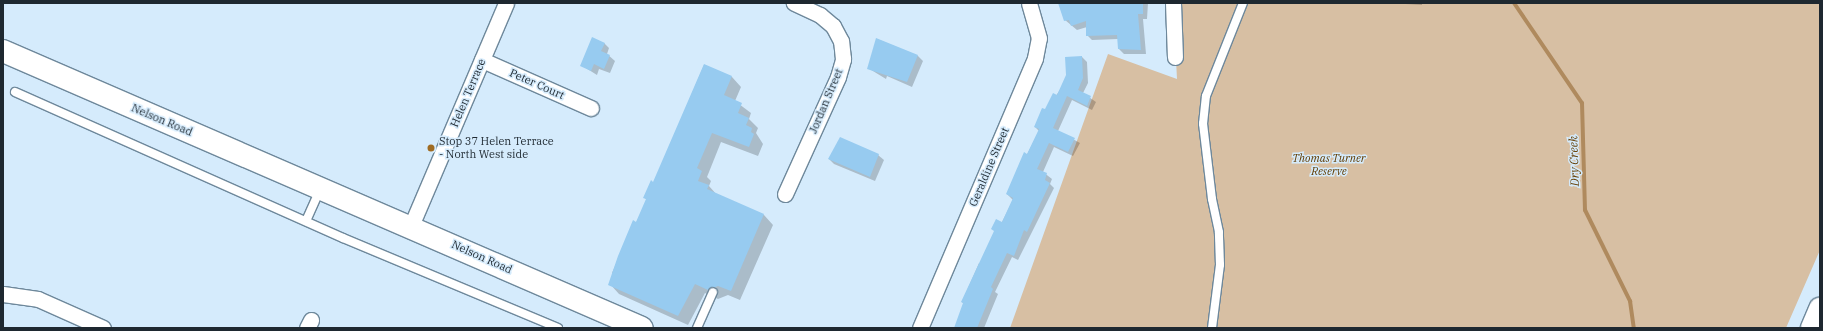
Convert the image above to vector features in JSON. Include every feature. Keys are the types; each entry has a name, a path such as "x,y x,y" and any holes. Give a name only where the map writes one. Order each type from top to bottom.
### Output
{"main road":[{"name":"Nelson Road","path":"3,51 411,226 642,328"},
{"path":"1812,328 1820,309"}],"street":[{"name":"Helen Terrace","path":"411,226 506,3"},
{"name":"Jordan Street","path":"785,194 838,76 843,59 841,41 833,26 820,16 794,3"},
{"name":"Geraldine Street","path":"920,328 1035,58 1039,38 1029,3"},
{"path":"1173,3 1175,57"},
{"name":"Peter Court","path":"482,60 591,108"},
{"path":"3,294 38,299 103,328"}],"lane":[{"path":"1212,328 1220,265 1219,232 1212,199 1203,124 1206,96 1243,3"},
{"path":"15,92 306,221 558,328"},
{"path":"306,221 320,188"},
{"path":"697,328 713,292"}],"green space":[{"name":"Thomas Turner Reserve","path":"1173,3 1820,3 1820,250 1786,328 1010,328 1108,54 1177,79"}],"building":[{"path":"1058,3 1143,3 1143,14 1138,14 1141,50 1118,49 1117,35 1086,36 1086,21 1071,26 1069,20 1064,21"},
{"path":"592,37 605,43 601,51 610,55 604,69 594,64 591,71 580,66"},
{"path":"876,38 918,55 907,82 867,69"},
{"path":"1082,56 1083,78 1078,90 1091,96 1087,106 1067,96 1053,128 1075,138 1068,152 1049,143 1037,169 1047,173 1045,180 1050,183 1027,232 1024,230 1014,256 1007,253 991,287 993,289 977,328 954,328 963,303 961,302 994,231 991,229 996,219 1002,222 1013,198 1006,194 1024,152 1027,154 1039,129 1034,127 1042,108 1045,109 1053,93 1057,95 1066,75 1065,57"},
{"path":"704,64 732,76 724,95 742,103 738,113 749,118 746,125 752,128 751,132 754,134 749,147 712,133 697,168 702,171 698,181 709,185 707,189 764,214 731,291 718,286 708,290 695,284 678,316 608,285 633,220 636,222 646,199 643,198 651,180 653,182"},
{"path":"840,137 879,154 870,177 828,159"}],"waterway":[{"name":"Dry Creek","path":"1514,3 1582,103 1585,210 1630,301 1634,328"}],"place":[{"name":"Stop 37 Helen Terrace - North West side","path":"431,148"}]}
